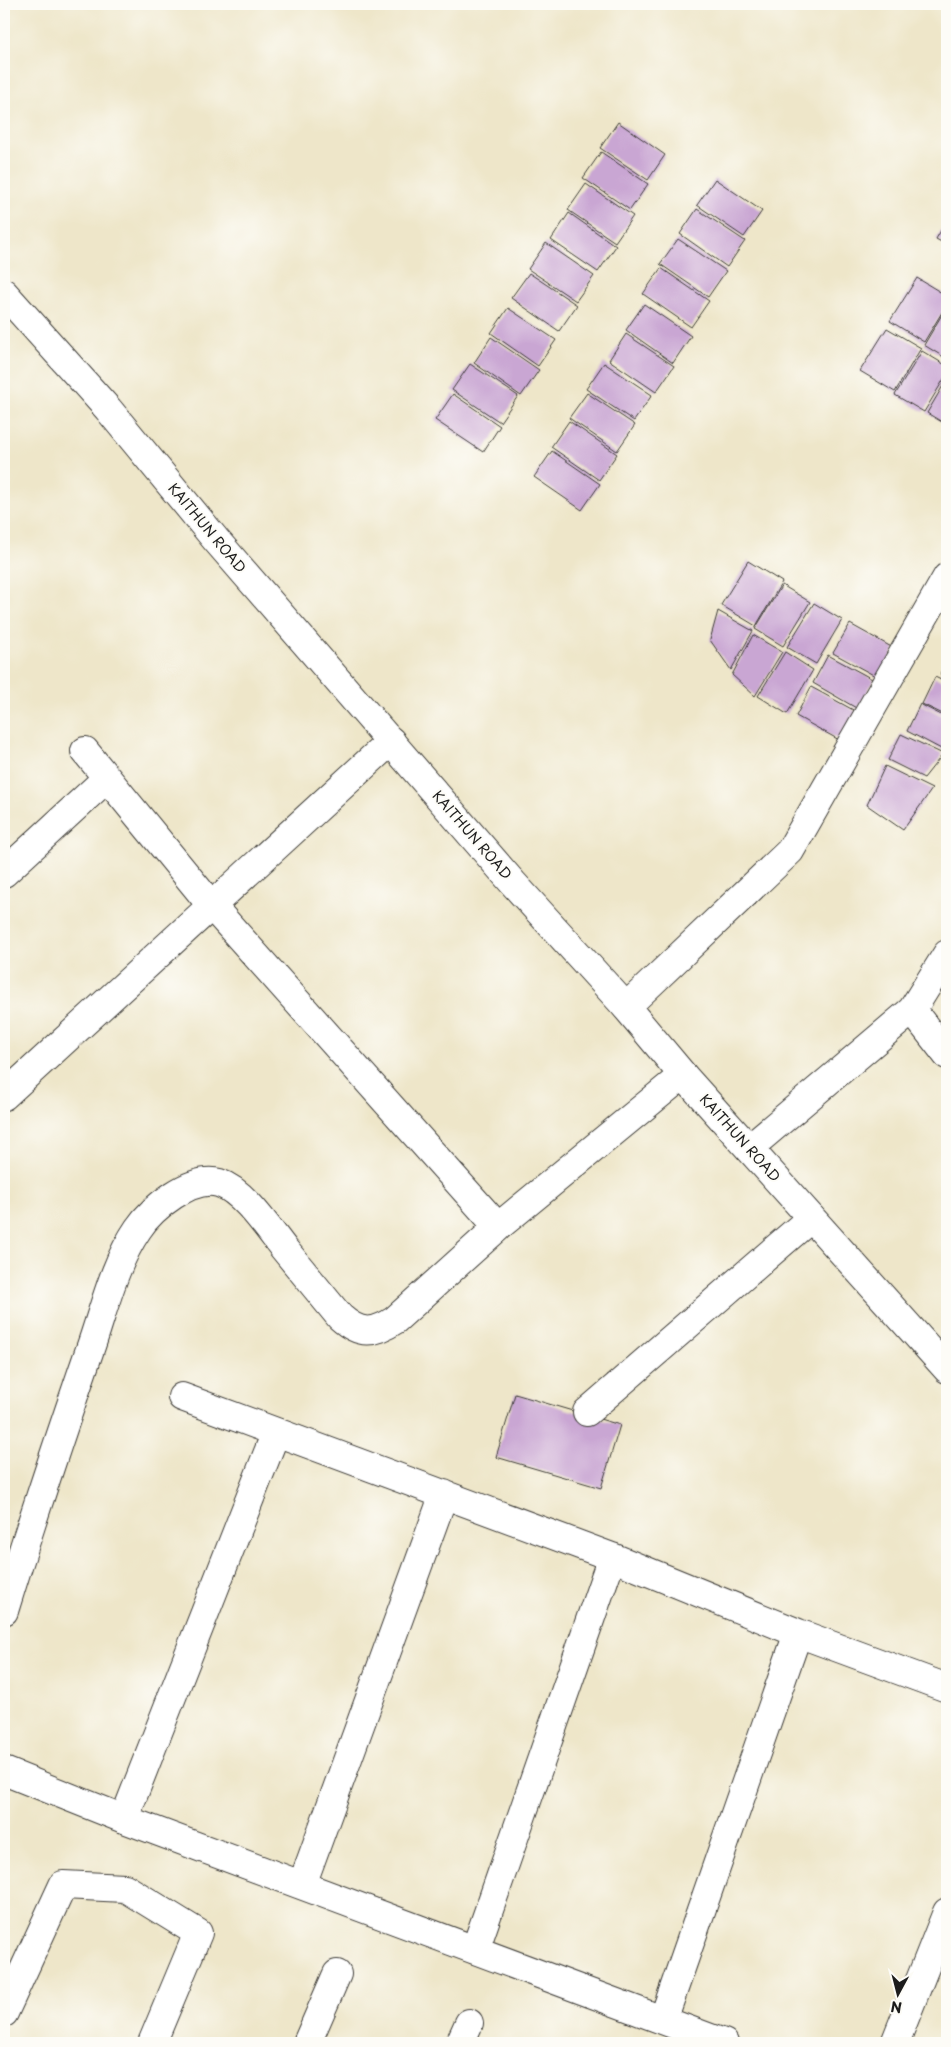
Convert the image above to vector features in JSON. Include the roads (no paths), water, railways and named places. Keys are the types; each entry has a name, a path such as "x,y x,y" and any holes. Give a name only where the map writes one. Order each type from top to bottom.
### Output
{"street":[{"name":"KAITHUN ROAD","path":"4,293 108,409 216,540 513,883 626,1007 683,1075 947,1369"},
{"path":"626,1007 790,851 947,577"},
{"path":"4,1096 391,741"},
{"path":"85,751 211,905 498,1227"},
{"path":"4,874 107,778"},
{"path":"749,1148 912,1010 947,954"},
{"path":"912,1010 947,1055"},
{"path":"6,1596 120,1265 139,1228 156,1210 180,1191 206,1181 220,1184 235,1193 248,1204 340,1317 349,1325 370,1331 382,1329 395,1320 498,1227 683,1075"},
{"path":"587,1412 811,1218"},
{"path":"182,1397 612,1556 798,1633 947,1688"},
{"path":"124,1820 276,1432"},
{"path":"302,1885 444,1494"},
{"path":"475,1950 612,1556"},
{"path":"663,2020 798,1633"},
{"path":"4,1771 124,1820 724,2043"},
{"path":"4,2013 63,1885 125,1888 198,1933 152,2043"},
{"path":"895,2043 947,1912"},
{"path":"308,2043 337,1974"}]}
